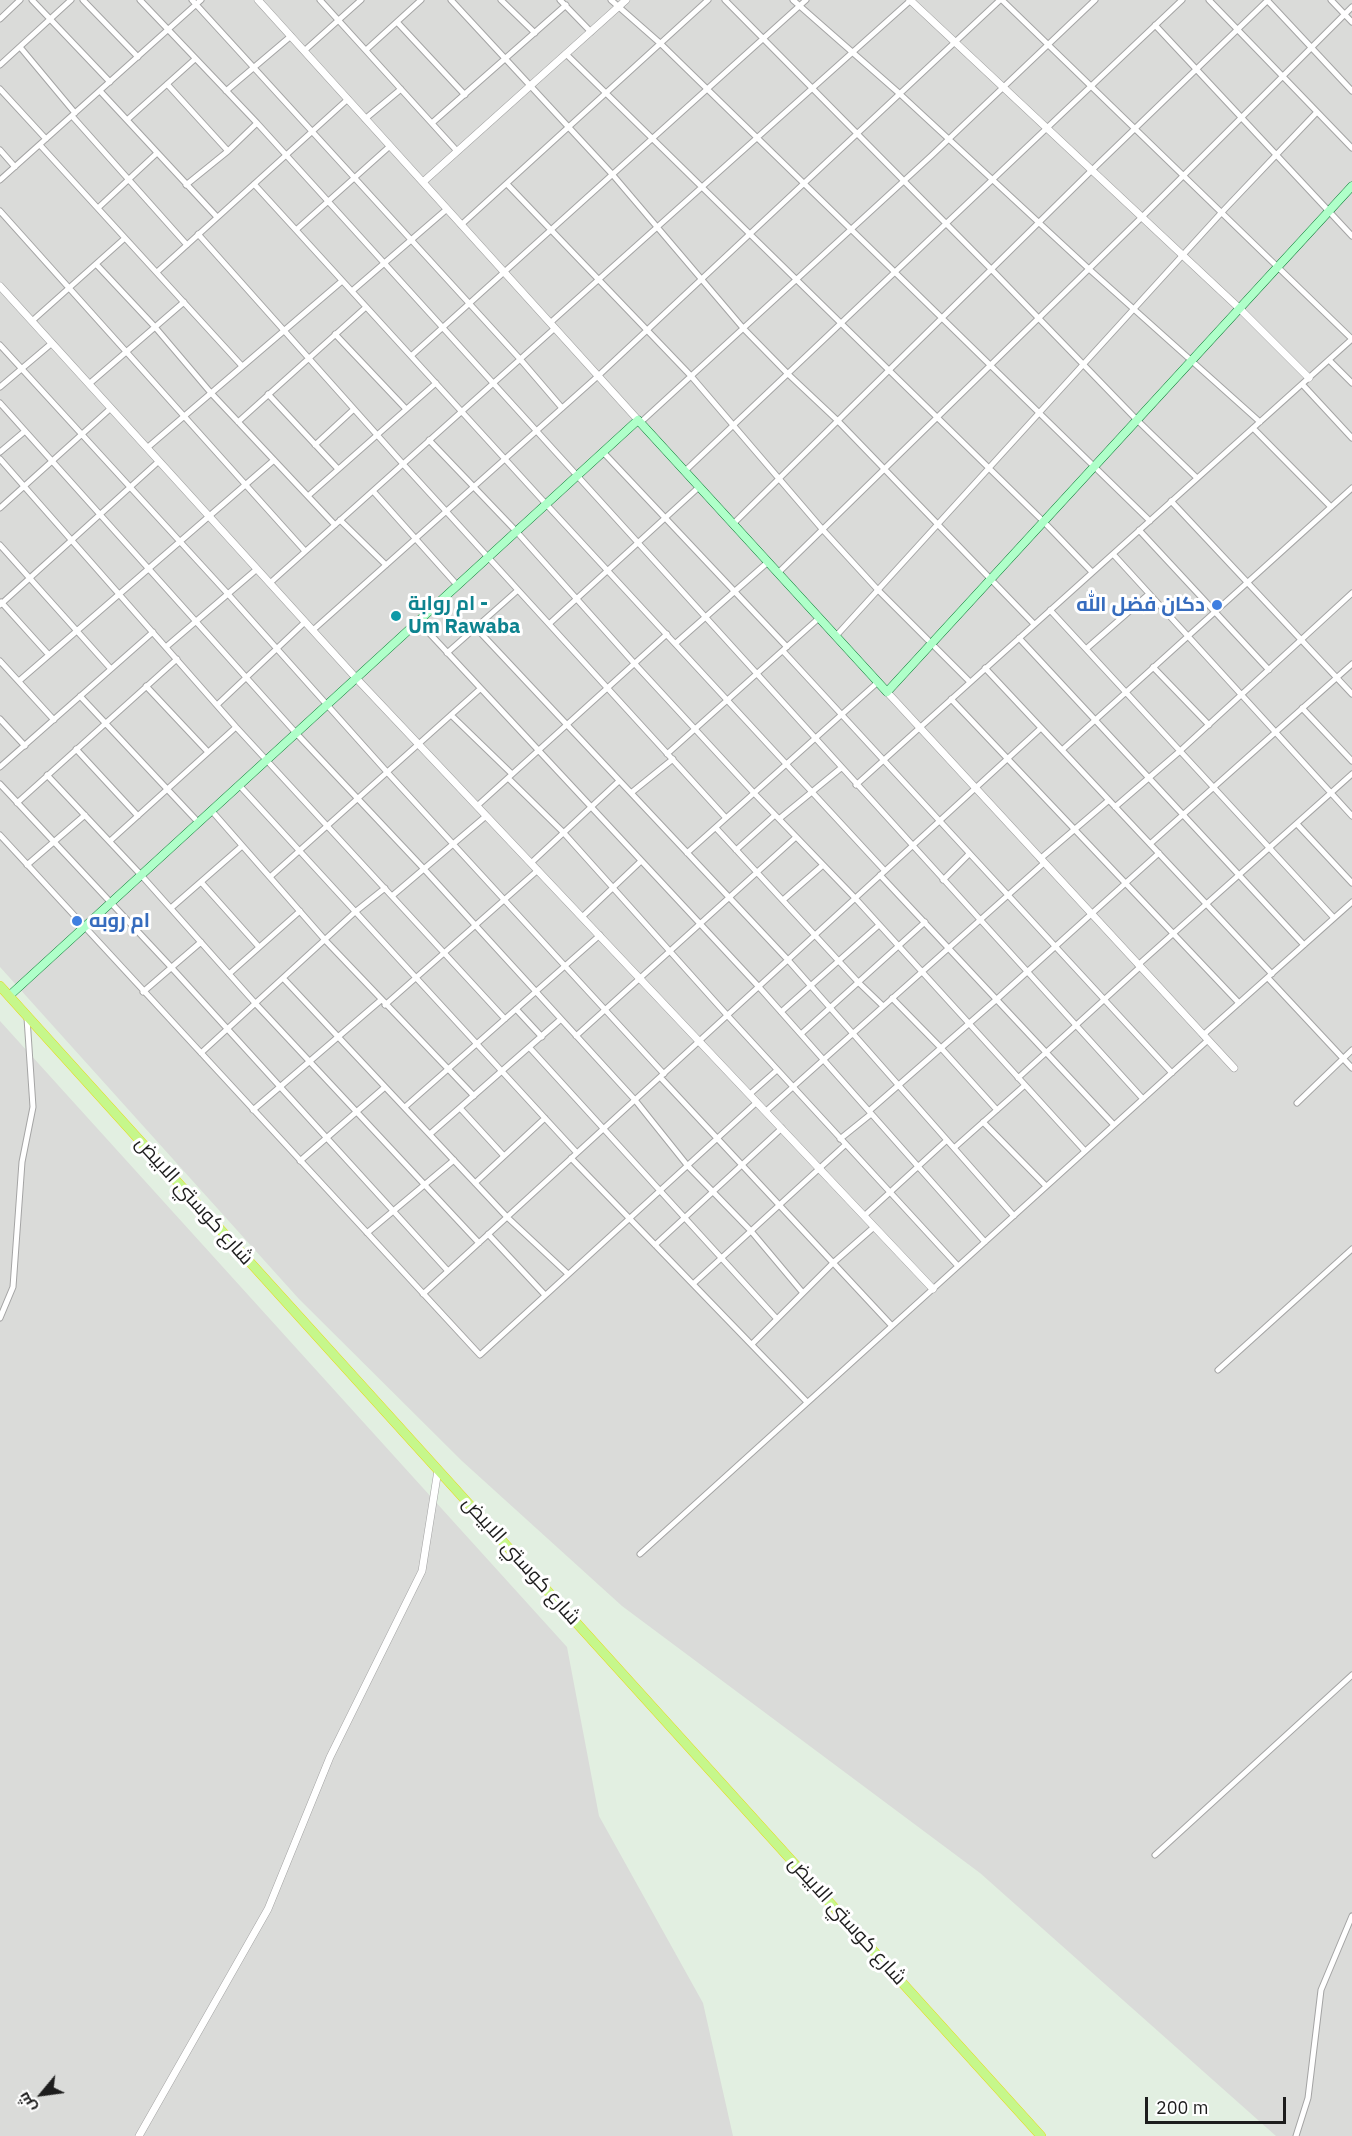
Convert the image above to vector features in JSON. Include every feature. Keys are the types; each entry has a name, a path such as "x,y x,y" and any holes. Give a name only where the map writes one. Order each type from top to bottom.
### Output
{"highway":[{"name":"شارع كوستي الابيض","path":"0,986 1041,2136"}],"main road":[{"path":"9,996 417,621 639,421 887,692 1352,186"}],"street":[{"path":"0,19 20,0"},
{"path":"32,0 110,82"},
{"path":"0,65 71,0"},
{"path":"83,0 138,57"},
{"path":"140,0 256,123 1143,1099"},
{"path":"258,0 639,421 903,182 1095,0"},
{"path":"320,0 457,151"},
{"path":"304,51 361,0"},
{"path":"366,50 422,0"},
{"path":"451,0 612,174 743,328 838,421 1034,624"},
{"path":"501,0 535,33"},
{"path":"560,0 591,32"},
{"path":"611,0 661,44 1150,520"},
{"path":"423,182 626,0"},
{"path":"461,225 708,0"},
{"path":"724,0 764,38 811,89 992,270 1137,420 1197,478"},
{"path":"793,0 900,94 1260,422"},
{"path":"411,356 806,0"},
{"path":"270,583 520,359 599,279 911,0 1239,308 1309,378"},
{"path":"313,630 598,376 1001,0 1352,339 856,785"},
{"path":"686,471 1182,0"},
{"path":"1209,0 1352,148"},
{"path":"733,524 1268,0 1352,91"},
{"path":"1331,0 1352,22"},
{"path":"0,180 169,30 197,2 562,408"},
{"path":"432,123 566,5"},
{"path":"778,573 1142,217 1352,7"},
{"path":"397,22 465,95"},
{"path":"1155,25 1352,236"},
{"path":"226,91 291,36"},
{"path":"20,47 74,115 187,244"},
{"path":"566,54 1044,522 1092,572"},
{"path":"127,120 195,58"},
{"path":"167,84 228,151"},
{"path":"0,89 46,139"},
{"path":"366,119 401,89"},
{"path":"100,91 217,218"},
{"path":"157,272 348,99"},
{"path":"836,636 1222,212 1317,112"},
{"path":"186,185 228,151 256,123"},
{"path":"40,145 242,366"},
{"path":"296,230 390,146"},
{"path":"0,150 15,167"},
{"path":"98,208 157,153"},
{"path":"254,184 813,792 925,922 1114,1125"},
{"path":"507,184 691,376 823,530 878,590 970,682"},
{"path":"352,291 447,209"},
{"path":"0,211 305,551"},
{"path":"198,234 403,464 726,818"},
{"path":"32,321 125,238"},
{"path":"96,264 211,393 335,525"},
{"path":"147,448 342,281"},
{"path":"1,288 356,678 933,1289"},
{"path":"90,384 184,302"},
{"path":"238,422 366,307"},
{"path":"335,334 406,409"},
{"path":"0,387 52,343"},
{"path":"0,345 504,901 566,966 717,1138 892,1326"},
{"path":"1329,360 1352,383"},
{"path":"308,496 436,383"},
{"path":"1302,384 1352,438"},
{"path":"268,394 338,470"},
{"path":"0,403 296,733 635,1100 687,1165 752,1231 803,1293"},
{"path":"0,508 111,408"},
{"path":"315,445 354,409"},
{"path":"1253,428 1331,507"},
{"path":"0,452 25,431"},
{"path":"429,440 516,531 754,793 855,898 1085,1151"},
{"path":"603,452 735,592 939,821 1172,1073"},
{"path":"0,459 236,727 505,1019"},
{"path":"49,655 1,603 159,460"},
{"path":"19,681 274,460"},
{"path":"549,624 699,487"},
{"path":"1062,750 1352,488"},
{"path":"373,491 457,585"},
{"path":"1171,501 1352,694"},
{"path":"340,520 386,565"},
{"path":"1139,530 1269,670"},
{"path":"0,545 111,669"},
{"path":"1113,554 1352,816"},
{"path":"676,644 768,562"},
{"path":"166,647 257,569"},
{"path":"447,653 518,590"},
{"path":"1115,807 1209,725 1352,593"},
{"path":"1086,649 1149,594"},
{"path":"1050,610 1334,918"},
{"path":"667,754 819,618"},
{"path":"417,621 759,987 985,1242"},
{"path":"217,705 305,622"},
{"path":"476,628 788,960 1014,1216"},
{"path":"0,767 153,632"},
{"path":"477,806 667,634"},
{"path":"1019,638 1304,945"},
{"path":"17,802 177,659"},
{"path":"0,661 3,669 19,681 54,720"},
{"path":"1150,844 1352,664"},
{"path":"1154,667 1209,725"},
{"path":"985,668 1206,904 1352,1068"},
{"path":"687,853 878,682"},
{"path":"146,686 208,752"},
{"path":"270,877 480,689"},
{"path":"887,692 1233,1068"},
{"path":"80,696 198,822"},
{"path":"951,699 1239,1003"},
{"path":"1302,708 1352,761"},
{"path":"451,715 563,832 727,1016 958,1266"},
{"path":"0,719 25,746"},
{"path":"110,842 236,727"},
{"path":"423,1294 1041,728"},
{"path":"76,749 138,816"},
{"path":"631,794 672,759"},
{"path":"736,850 841,768"},
{"path":"1018,1078 1105,1000 1173,933 1352,774"},
{"path":"47,775 141,874 255,1004 479,1243"},
{"path":"531,863 619,780"},
{"path":"0,784 171,967 448,1271"},
{"path":"239,785 577,1153"},
{"path":"766,1111 1008,895 1074,829 1109,800"},
{"path":"211,810 325,940 474,1096"},
{"path":"27,865 85,815"},
{"path":"392,896 486,816"},
{"path":"1297,824 1352,883"},
{"path":"716,828 883,1006"},
{"path":"0,835 480,1355 757,1102"},
{"path":"576,1036 796,837"},
{"path":"171,908 242,846"},
{"path":"840,1139 898,1084 969,1024 1124,882 1159,853"},
{"path":"943,880 969,854"},
{"path":"582,917 641,861"},
{"path":"783,900 823,865"},
{"path":"253,1110 339,1037 416,978 538,870"},
{"path":"201,882 260,947"},
{"path":"201,1053 385,888"},
{"path":"640,1554 1172,1073 1239,1003 1352,902"},
{"path":"229,974 300,911"},
{"path":"801,1034 925,922"},
{"path":"781,1012 879,925"},
{"path":"405,1107 600,935"},
{"path":"143,992 201,942"},
{"path":"283,978 507,1217 568,1274"},
{"path":"892,998 997,1110"},
{"path":"516,1009 542,1036"},
{"path":"0,1318 13,1287 22,1162 33,1107 27,1016"},
{"path":"430,1134 561,1019"},
{"path":"529,1047 777,1319"},
{"path":"1297,1102 1352,1050"},
{"path":"750,1094 777,1070"},
{"path":"954,1148 1025,1085"},
{"path":"300,1161 386,1087"},
{"path":"460,1108 504,1156"},
{"path":"475,1183 545,1118"},
{"path":"983,1122 1046,1186"},
{"path":"655,1245 782,1128"},
{"path":"864,1216 946,1140"},
{"path":"693,1284 845,1145"},
{"path":"571,1158 807,1402"},
{"path":"367,1233 454,1160"},
{"path":"752,1344 833,1263 874,1227"},
{"path":"488,1234 545,1295"},
{"path":"1218,1370 1352,1248"},
{"path":"139,2136 268,1909 330,1757 422,1571 438,1470"},
{"path":"1155,1855 1352,1675"},
{"path":"1296,2136 1308,2098 1321,1990 1352,1916"}],"shaded area":[{"path":"0,0 1352,0 1352,2136 1276,2136 980,1873 622,1606 462,1461 299,1299 0,967"},
{"path":"0,1021 567,1647 599,1816 703,2003 733,2136 0,2136"}],"place":[{"name":"دكان فضل الله","path":"1217,605"},
{"name":"ام روابة - Um Rawaba","path":"396,616"},
{"name":"ام روبه","path":"77,921"}]}
